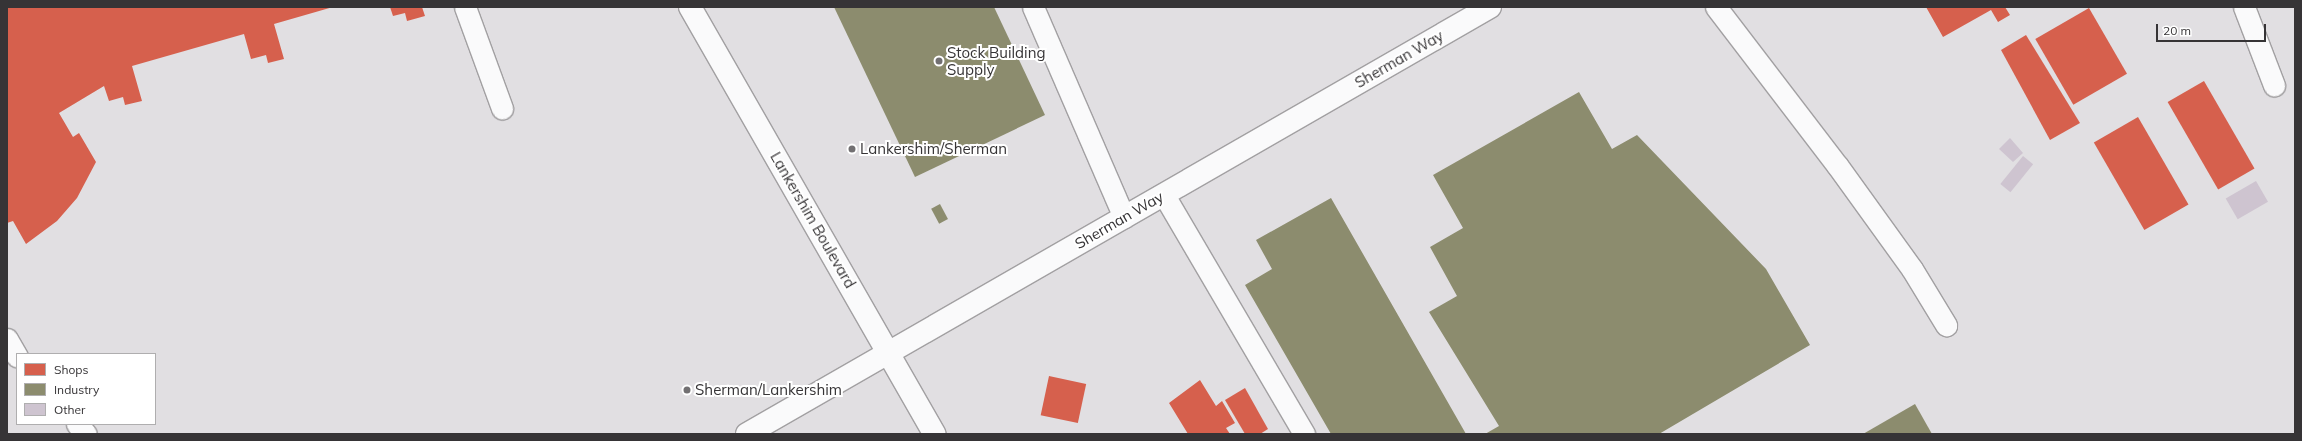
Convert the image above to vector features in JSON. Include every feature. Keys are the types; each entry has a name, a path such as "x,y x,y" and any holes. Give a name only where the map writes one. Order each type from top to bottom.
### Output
{"main road":[{"name":"Lankershim Boulevard","path":"690,7 935,434"},
{"name":"Sherman Way","path":"747,434 1164,195 1480,9"}],"lane":[{"path":"465,7 502,108"},
{"path":"1033,7 1124,217"},
{"path":"1716,7 1837,165 1912,269 1946,325"},
{"path":"2244,7 2274,84"},
{"path":"1164,195 1304,434"},
{"path":"7,339 16,354"},
{"path":"78,425 86,434"}],"building: Shops":[{"path":"7,7 333,7 274,24 284,59 268,63 266,55 251,59 244,34 132,66 142,101 125,105 123,97 109,101 104,86 59,113 73,137 79,133 96,162 77,198 57,221 26,244 13,221 7,223"},
{"path":"390,7 422,7 425,16 407,21 405,13 393,16"},
{"path":"1926,7 2005,7 2010,15 1998,22 1991,10 1943,37"},
{"path":"2089,8 2127,74 2073,105 2035,39"},
{"path":"2026,35 2080,123 2050,140 2001,50"},
{"path":"2204,81 2254,168 2218,189 2168,102"},
{"path":"2138,117 2188,204 2144,230 2094,142"},
{"path":"1049,376 1086,384 1078,423 1041,415"},
{"path":"1200,380 1216,406 1222,401 1235,423 1226,428 1230,434 1188,434 1169,403"},
{"path":"1245,388 1268,429 1260,434 1245,434 1225,400"}],"building: Industry":[{"name":"Stock Building Supply","path":"834,7 994,7 1045,115 915,177"},
{"path":"1579,92 1612,149 1637,135 1766,269 1810,345 1659,434 1485,434 1499,426 1429,312 1457,296 1430,247 1463,228 1433,175"},
{"path":"1331,198 1466,434 1331,434 1245,285 1272,269 1256,240"},
{"path":"940,204 948,219 939,224 931,209"},
{"path":"1915,404 1932,434 1863,434"}],"building: Other":[{"path":"2010,138 2023,153 2013,162 1999,149"},
{"path":"2023,156 2033,164 2010,192 2000,184"},
{"path":"2256,181 2268,202 2238,219 2226,199"}],"place":[{"name":"Stock Building Supply","path":"939,61"},
{"name":"Lankershim/Sherman","path":"852,149"},
{"name":"Sherman/Lankershim","path":"687,390"}]}
